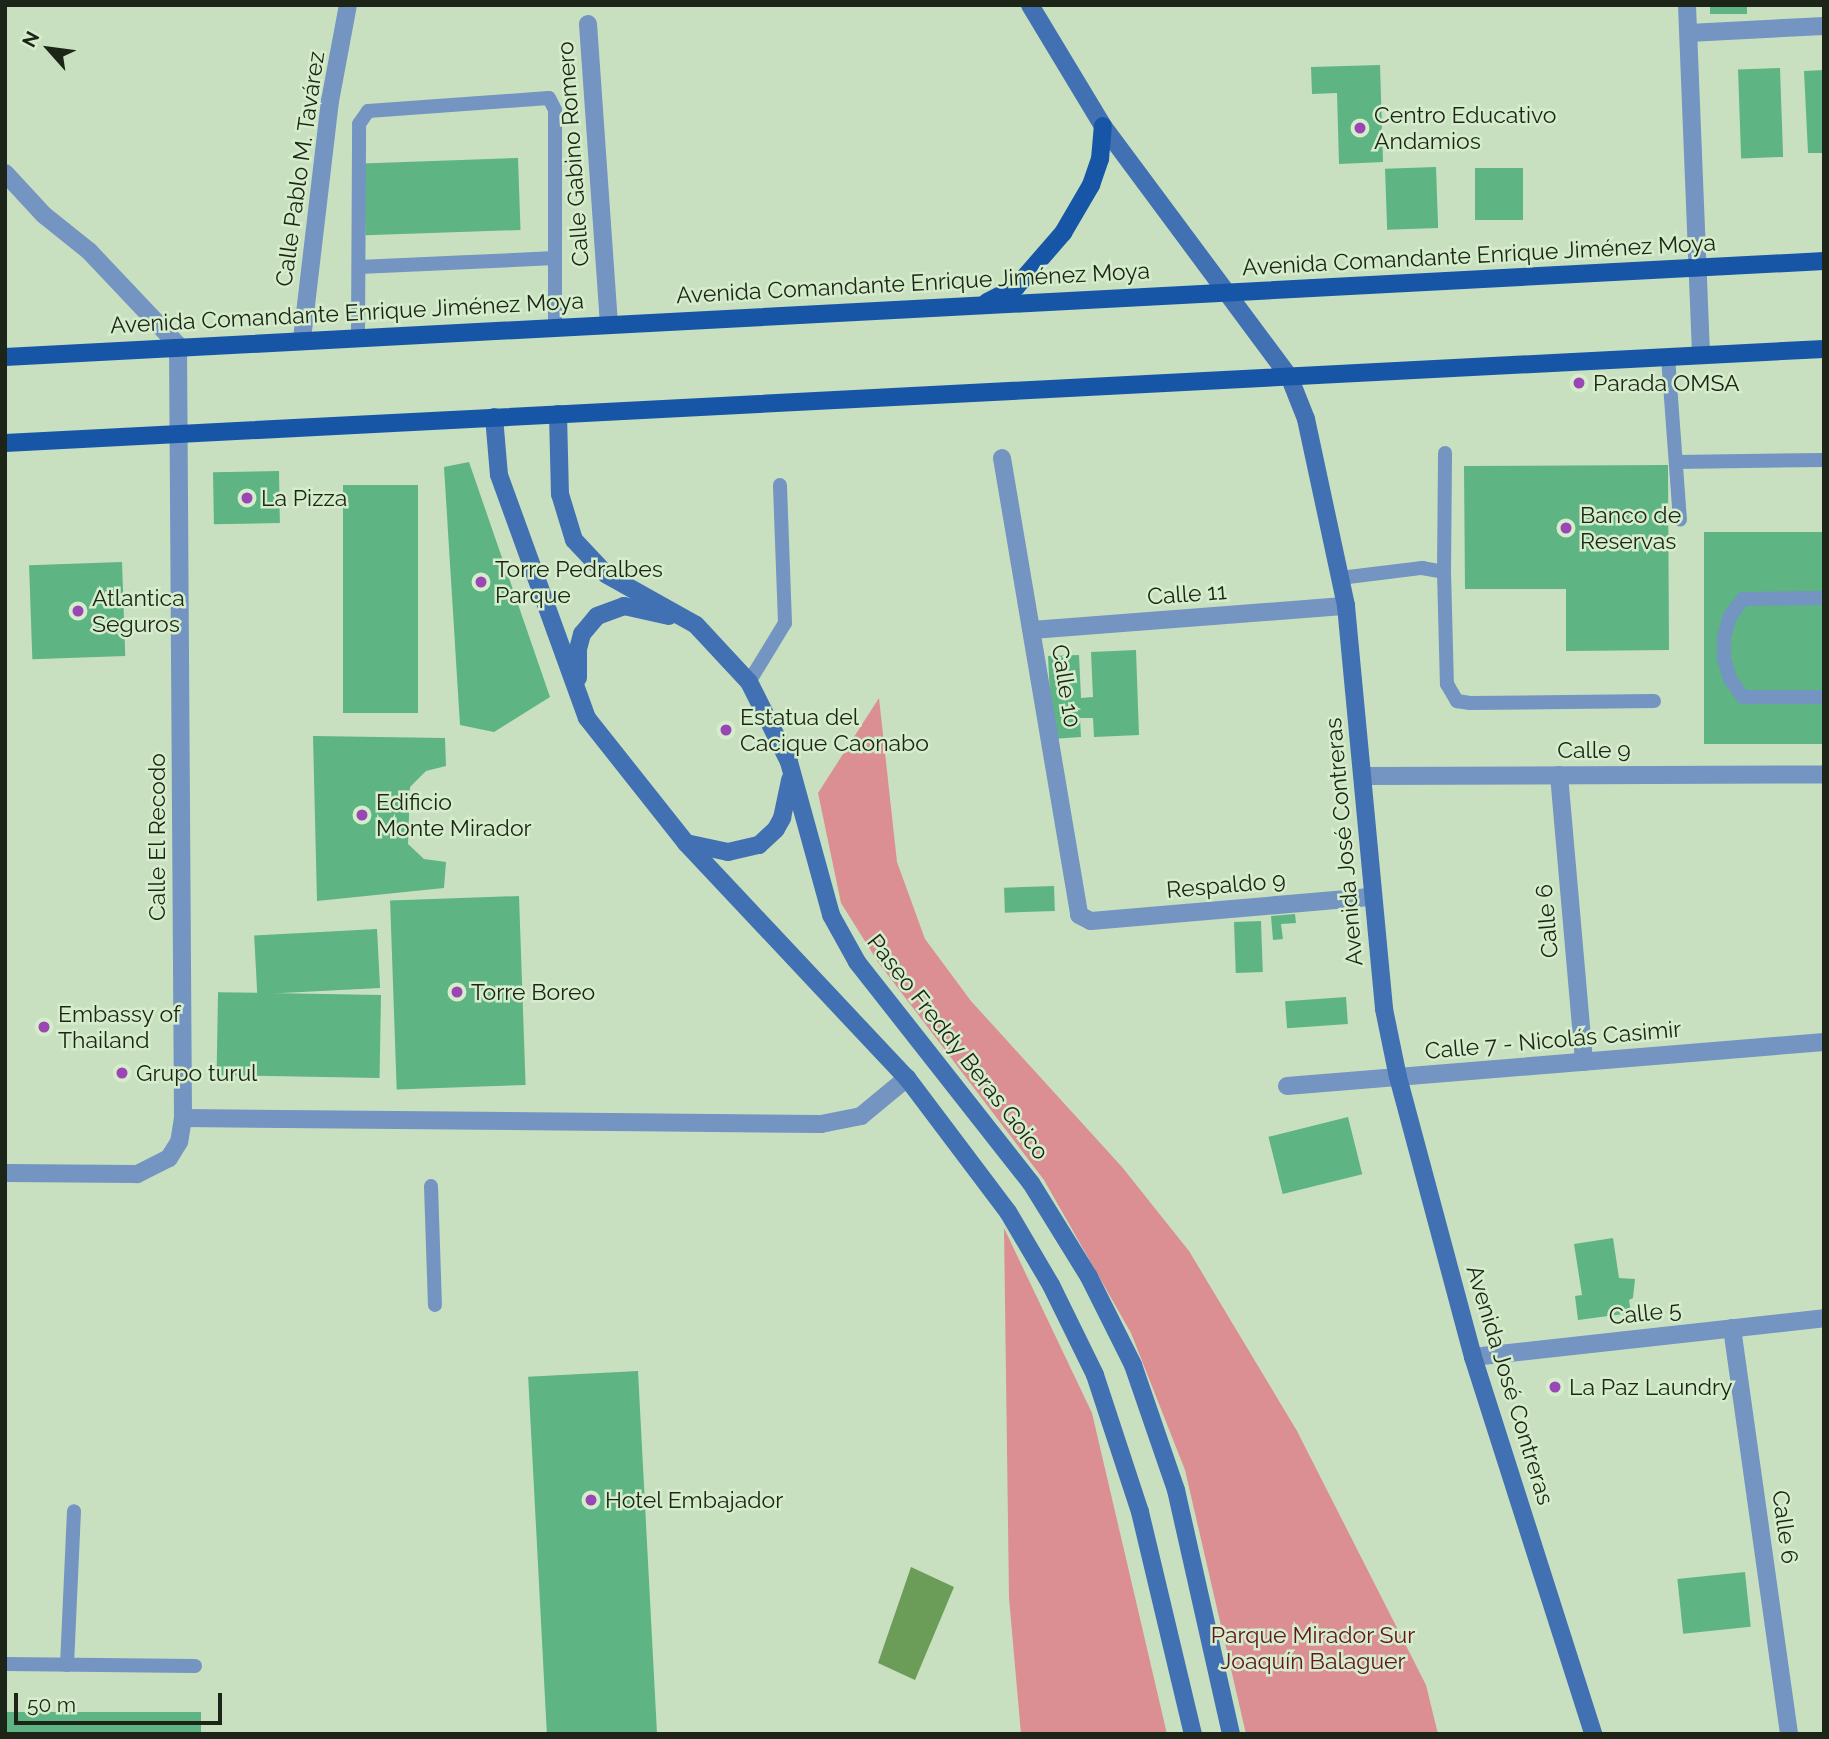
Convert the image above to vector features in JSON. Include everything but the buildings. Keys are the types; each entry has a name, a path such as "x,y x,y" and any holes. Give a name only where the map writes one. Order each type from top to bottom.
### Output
{"main road":[{"path":"982,304 1016,286 1063,233 1090,185 1100,159 1103,126"},
{"name":"Avenida Comandante Enrique Jiménez Moya","path":"5,357 178,345 1824,261"},
{"path":"5,443 1824,349"}],"street":[{"name":"Calle Pablo M. Tavárez","path":"302,339 330,101 348,5"},
{"name":"Avenida José Contreras","path":"1030,5 1103,126 1289,376 1306,419 1346,606 1384,1009 1398,1077 1473,1357 1593,1734"},
{"path":"1688,5 1701,355"},
{"name":"Calle Gabino Romero","path":"588,24 609,323"},
{"path":"1689,33 1824,26"},
{"path":"5,173 44,215 89,251 178,345"},
{"name":"Calle El Recodo","path":"5,1173 137,1174 169,1158 179,1142 183,1118 178,345"},
{"name":"Paseo Freddy Beras Goico","path":"558,414 560,494 574,540 607,575 695,625 749,682 789,762 831,915 857,962 1031,1182 1089,1277 1133,1365 1176,1490 1231,1734"},
{"path":"494,417 499,475 587,718 686,843 907,1078 1008,1212 1051,1285 1095,1375 1140,1512 1193,1734"},
{"name":"Calle 10","path":"1002,458 1079,915 1085,919"},
{"path":"587,718 579,684 578,649 588,624 597,616 624,606 695,625"},
{"name":"Calle 11","path":"1032,630 1346,606"},
{"path":"686,843 712,850 739,852 751,849 768,838 776,829 786,807 789,762"},
{"name":"Calle 9","path":"1364,776 1824,774"},
{"name":"Calle 6","path":"1559,775 1584,1062"},
{"name":"Respaldo 9","path":"1085,919 1091,921 1373,897"},
{"name":"Calle 7 - Nicolás Casimir","path":"1286,1086 1824,1042"},
{"path":"183,1118 821,1124 861,1116 907,1078"},
{"name":"Calle 5","path":"1473,1357 1824,1318"},
{"name":"Calle 6","path":"1732,1328 1789,1734"}],"lane":[{"path":"358,336 359,124 368,111 549,99 555,110 555,326"},
{"path":"359,267 555,258"},
{"path":"1668,357 1680,520"},
{"path":"1445,453 1447,684 1457,701 1470,704 1654,701"},
{"path":"1676,463 1824,460"},
{"path":"749,682 785,623 780,485"},
{"path":"1340,578 1422,568 1444,572"},
{"path":"1824,598 1743,599 1730,617 1724,637 1724,659 1730,679 1743,697 1824,697"},
{"path":"431,1185 435,1305"},
{"path":"68,1665 74,1511"},
{"path":"5,1664 195,1666"}],"green space":[{"name":"Parque Mirador Sur Joaquín Balaguer","path":"879,698 897,862 925,939 971,1001 1122,1167 1189,1251 1297,1431 1426,1685 1438,1734 1246,1734 1185,1470 1131,1333 1044,1180 878,962 841,903 818,793"},
{"path":"1004,1228 1092,1413 1167,1734 1021,1734 1009,1598"}],"shaded area":[{"path":"911,1567 954,1587 915,1680 878,1663"}],"place":[{"name":"Centro Educativo Andamios","path":"1360,128"},
{"name":"Parada OMSA","path":"1579,383"},
{"name":"La Pizza","path":"247,498"},
{"name":"Banco de Reservas","path":"1566,528"},
{"name":"Torre Pedralbes Parque","path":"481,582"},
{"name":"Atlantica Seguros","path":"78,611"},
{"name":"Estatua del Cacique Caonabo","path":"726,730"},
{"name":"Edificio Monte Mirador","path":"362,815"},
{"name":"Torre Boreo","path":"457,992"},
{"name":"Embassy of Thailand","path":"44,1027"},
{"name":"Grupo turul","path":"122,1073"},
{"name":"La Paz Laundry","path":"1555,1387"},
{"name":"Hotel Embajador","path":"591,1500"}]}
